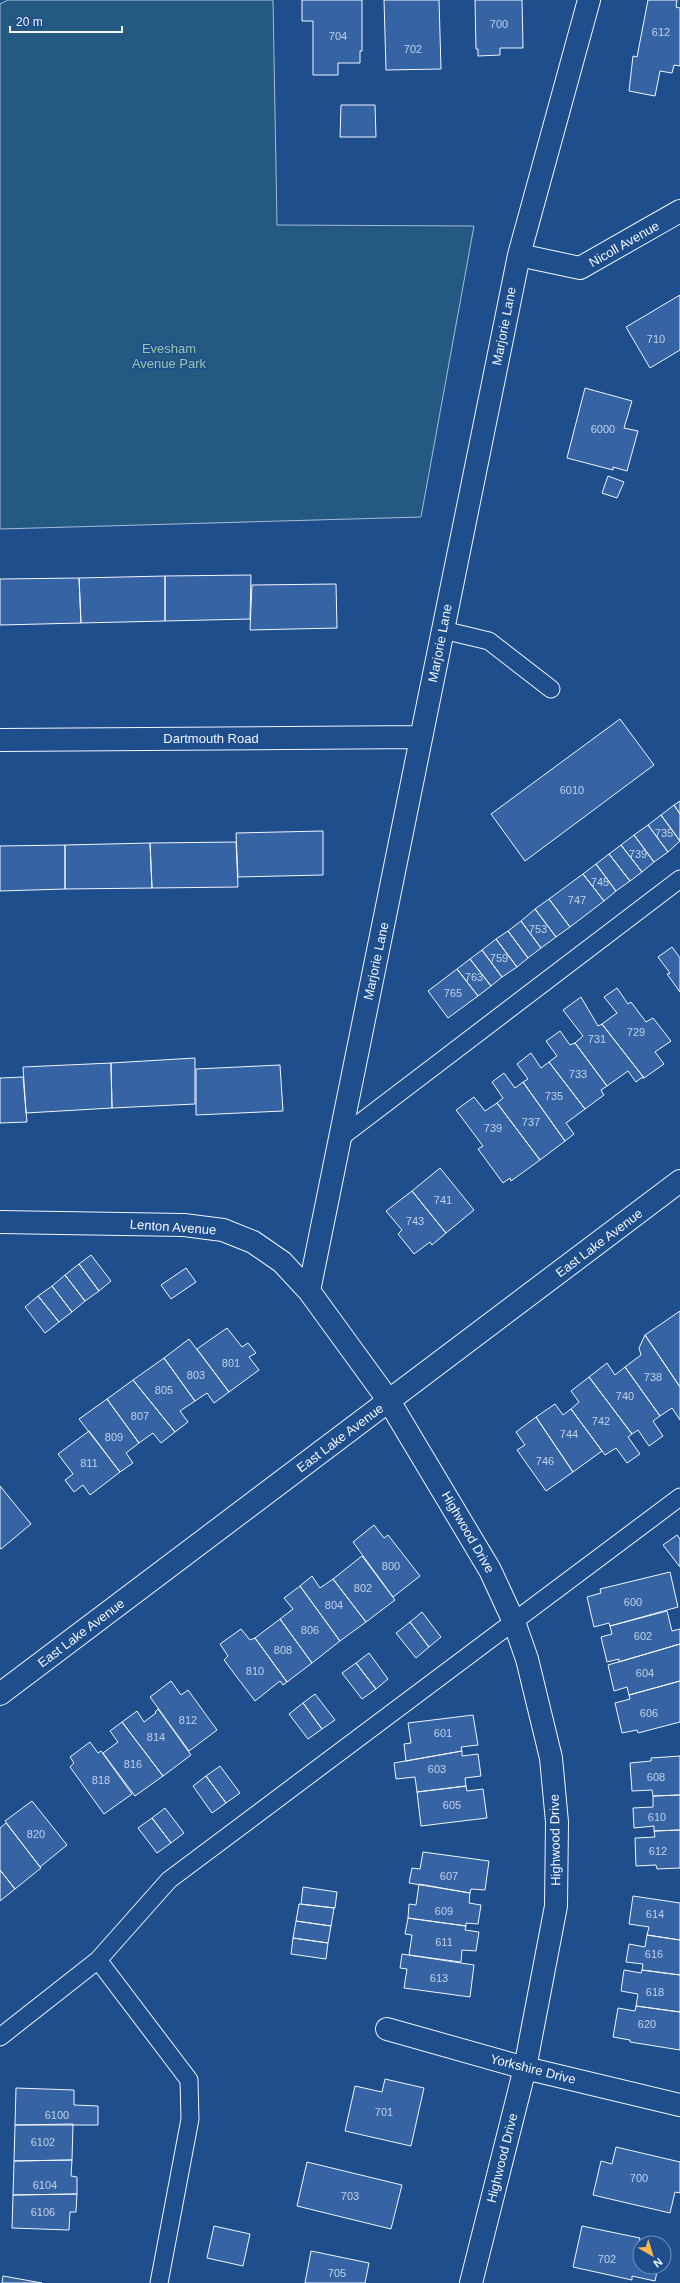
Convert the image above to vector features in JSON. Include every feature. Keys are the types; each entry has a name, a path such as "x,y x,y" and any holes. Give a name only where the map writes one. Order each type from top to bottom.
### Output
{"street":[{"name":"Marjorie Lane","path":"309,1291 519,255 589,0"},
{"name":"Nicoll Avenue","path":"519,255 580,268 680,211"},
{"name":"Dartmouth Road","path":"0,740 422,736"},
{"name":"East Lake Avenue","path":"0,1694 680,1181"},
{"name":"Lenton Avenue","path":"0,1222 184,1225 223,1230 253,1242 282,1262 309,1291 389,1401"},
{"name":"Highwood Drive","path":"389,1401 490,1570 514,1622 527,1659 551,1758 558,1822 556,1906 525,2068 471,2283"},
{"name":"Yorkshire Drive","path":"387,2029 525,2068 680,2105"}],"lane":[{"path":"443,630 489,641 551,689"},
{"path":"340,1138 680,879"},
{"path":"0,2037 98,1960 169,1880 679,1499"},
{"path":"98,1960 189,2080 190,2119 159,2283"}],"green space":[{"name":"Evesham Avenue Park","path":"8,0 273,0 277,225 474,226 421,517 0,529 0,4"}],"building":[{"path":"302,0 362,0 362,51 360,51 360,63 338,63 338,75 313,75 313,21 302,21"},
{"path":"384,0 439,0 441,69 386,70"},
{"path":"475,0 522,0 523,48 500,48 500,55 478,56 478,49 476,49"},
{"path":"648,0 677,0 676,7 680,8 680,66 674,65 672,73 660,71 655,96 629,91 633,56 637,57"},
{"path":"341,105 375,105 376,137 340,137"},
{"path":"680,295 680,350 650,368 626,327"},
{"path":"585,388 632,401 624,428 638,431 627,471 613,467 613,470 567,458"},
{"path":"608,476 624,482 617,498 602,493"},
{"path":"251,575 250,619 165,621 165,576"},
{"path":"165,576 165,621 81,623 79,578"},
{"path":"79,578 81,623 0,625 0,579"},
{"path":"336,584 337,628 250,630 252,585"},
{"path":"620,719 654,765 525,861 491,814"},
{"path":"680,801 680,814 674,805"},
{"path":"674,805 680,814 680,841 661,815"},
{"path":"661,815 680,841 668,852 648,825"},
{"path":"648,825 668,852 654,862 634,835"},
{"path":"323,831 323,875 238,877 236,833"},
{"path":"634,835 654,862 642,872 621,845"},
{"path":"236,842 238,887 152,888 150,843"},
{"path":"150,843 152,888 65,889 65,845"},
{"path":"65,845 65,889 0,891 0,846"},
{"path":"621,845 642,872 630,881 609,854"},
{"path":"609,854 630,881 616,891 596,864"},
{"path":"596,864 616,891 604,901 583,874"},
{"path":"583,874 604,901 570,927 549,899"},
{"path":"549,899 570,927 556,937 535,909"},
{"path":"535,909 556,937 541,948 521,921"},
{"path":"521,921 541,948 528,958 508,931"},
{"path":"508,931 528,958 517,967 496,939"},
{"path":"496,939 517,967 502,977 482,950"},
{"path":"672,947 680,958 680,992 667,974 670,973 658,957"},
{"path":"482,950 502,977 491,986 470,959"},
{"path":"470,959 491,986 478,996 457,969"},
{"path":"457,969 478,996 448,1018 428,991"},
{"path":"617,988 628,1004 631,1002 646,1022 653,1018 671,1041 655,1052 664,1064 644,1078 602,1024 617,1013 604,997"},
{"path":"581,997 598,1026 602,1024 644,1078 641,1078 636,1082 628,1071 607,1086 575,1043 583,1036 563,1010"},
{"path":"560,1031 570,1045 575,1043 607,1086 601,1090 604,1095 585,1109 549,1062 557,1056 546,1041"},
{"path":"531,1053 541,1068 549,1062 585,1109 566,1123 574,1134 565,1141 523,1082 528,1079 517,1064"},
{"path":"195,1058 195,1104 112,1108 111,1063"},
{"path":"111,1063 112,1108 26,1113 23,1067"},
{"path":"280,1065 283,1111 196,1115 196,1069"},
{"path":"504,1073 515,1088 523,1082 565,1141 540,1160 497,1103 503,1098 492,1082"},
{"path":"23,1077 27,1122 0,1123 0,1078"},
{"path":"474,1097 485,1111 497,1103 540,1160 511,1181 510,1178 503,1183 478,1149 483,1146 456,1110"},
{"path":"440,1168 474,1210 446,1233 412,1191"},
{"path":"412,1191 446,1233 432,1245 430,1242 414,1254 398,1234 402,1230 386,1211"},
{"path":"91,1255 111,1281 99,1291 79,1264"},
{"path":"79,1264 99,1291 85,1301 65,1275"},
{"path":"186,1268 196,1282 171,1299 161,1285"},
{"path":"65,1275 85,1301 72,1312 52,1286"},
{"path":"52,1286 72,1312 59,1322 38,1296"},
{"path":"38,1296 59,1322 45,1333 25,1307"},
{"path":"680,1311 680,1387 645,1335"},
{"path":"227,1328 242,1347 248,1343 256,1353 249,1357 259,1370 229,1392 197,1349"},
{"path":"645,1335 680,1387 680,1420 672,1408 660,1416 625,1367 641,1355 639,1348"},
{"path":"189,1339 229,1392 214,1403 207,1393 195,1401 164,1358"},
{"path":"164,1358 195,1401 180,1411 188,1422 175,1432 133,1380"},
{"path":"607,1363 615,1375 625,1367 660,1416 653,1421 663,1436 649,1446 638,1430 632,1434 589,1377"},
{"path":"589,1377 632,1434 628,1437 640,1454 627,1463 616,1448 605,1455 571,1409 579,1402 571,1391"},
{"path":"133,1380 175,1432 161,1443 153,1433 139,1443 107,1399"},
{"path":"107,1399 139,1443 126,1453 133,1463 120,1472 79,1419"},
{"path":"555,1404 563,1415 571,1409 602,1451 573,1472 536,1417"},
{"path":"536,1417 573,1472 546,1491 517,1450 525,1445 516,1432"},
{"path":"89,1431 120,1472 90,1495 83,1485 74,1492 65,1480 73,1474 58,1454"},
{"path":"0,1486 31,1524 1,1549 0,1548"},
{"path":"374,1525 384,1538 388,1535 420,1576 393,1597 353,1542"},
{"path":"677,1535 680,1539 680,1567 663,1545"},
{"path":"362,1556 395,1600 366,1622 333,1579"},
{"path":"670,1572 678,1607 610,1626 609,1623 594,1627 587,1597 601,1593 600,1589"},
{"path":"312,1576 320,1588 333,1579 366,1622 340,1641 300,1586"},
{"path":"300,1586 340,1641 312,1663 280,1619 293,1609 284,1598"},
{"path":"667,1611 672,1631 680,1629 680,1644 619,1662 619,1659 607,1662 601,1637 612,1634 610,1626"},
{"path":"422,1612 441,1637 429,1647 410,1622"},
{"path":"280,1619 312,1663 287,1682 255,1638"},
{"path":"410,1622 429,1647 416,1658 396,1633"},
{"path":"241,1629 250,1640 255,1638 287,1682 283,1685 280,1681 255,1701 224,1660 228,1656 220,1644"},
{"path":"680,1644 680,1681 629,1695 627,1687 614,1691 608,1665"},
{"path":"369,1653 388,1679 376,1689 356,1663"},
{"path":"356,1663 376,1689 362,1699 342,1673"},
{"path":"171,1681 181,1695 188,1690 217,1730 189,1751 150,1697"},
{"path":"680,1681 680,1722 638,1733 637,1730 622,1733 615,1703 630,1699 629,1695"},
{"path":"315,1694 335,1720 322,1729 303,1703"},
{"path":"303,1703 322,1729 308,1739 289,1714"},
{"path":"158,1709 191,1755 163,1776 122,1722 137,1711 144,1722 156,1713 155,1712"},
{"path":"473,1715 478,1745 461,1747 462,1751 406,1761 404,1744 411,1743 408,1723"},
{"path":"122,1722 163,1776 135,1796 103,1753 118,1742 110,1731"},
{"path":"90,1742 98,1753 101,1751 132,1794 104,1814 70,1767 74,1763 70,1757"},
{"path":"462,1751 462,1756 478,1754 481,1776 465,1778 466,1786 417,1792 415,1777 396,1779 394,1763"},
{"path":"680,1756 680,1795 653,1796 652,1790 632,1791 630,1763 651,1761 651,1758"},
{"path":"220,1766 240,1793 226,1803 206,1776"},
{"path":"206,1776 226,1803 212,1813 193,1786"},
{"path":"466,1786 467,1791 483,1789 487,1818 421,1826 417,1792"},
{"path":"680,1795 680,1830 654,1831 654,1826 634,1828 633,1808 653,1807 653,1796"},
{"path":"32,1801 67,1845 40,1867 5,1821"},
{"path":"165,1808 184,1833 171,1843 152,1818"},
{"path":"152,1818 171,1843 157,1853 138,1828"},
{"path":"6,1823 41,1868 15,1889 0,1870 0,1828"},
{"path":"680,1830 680,1868 657,1869 656,1865 636,1866 635,1838 655,1837 654,1831"},
{"path":"423,1852 489,1861 485,1890 471,1889 470,1893 409,1883 412,1868 420,1869"},
{"path":"0,1870 15,1889 0,1901"},
{"path":"419,1884 470,1893 469,1903 481,1905 478,1924 466,1923 466,1926 408,1918 409,1904 416,1905"},
{"path":"303,1887 337,1892 335,1908 301,1904"},
{"path":"633,1896 680,1903 680,1940 647,1935 649,1927 629,1924"},
{"path":"299,1904 334,1908 331,1926 296,1921"},
{"path":"408,1918 466,1926 465,1930 479,1932 476,1951 462,1950 461,1962 409,1955 412,1935 405,1934"},
{"path":"296,1921 331,1926 328,1943 293,1938"},
{"path":"647,1935 680,1940 680,1975 642,1970 643,1964 626,1962 629,1944 645,1947"},
{"path":"293,1938 328,1943 326,1959 291,1954"},
{"path":"402,1954 474,1965 470,1997 404,1988 407,1969 400,1968"},
{"path":"624,1970 641,1973 642,1970 680,1975 680,2012 636,2006 638,1994 621,1991"},
{"path":"636,2006 680,2012 680,2050 630,2042 630,2040 613,2037 618,2008 635,2011"},
{"path":"385,2079 424,2088 411,2146 345,2131 355,2086 382,2092"},
{"path":"16,2088 74,2090 74,2105 98,2106 98,2125 15,2125"},
{"path":"73,2124 72,2160 14,2161 15,2125"},
{"path":"616,2147 680,2162 680,2193 675,2192 670,2213 593,2195 601,2161 612,2164"},
{"path":"72,2160 71,2176 77,2177 77,2194 13,2195 14,2161"},
{"path":"307,2162 402,2185 391,2229 297,2206"},
{"path":"77,2194 76,2212 70,2212 69,2230 12,2228 13,2195"},
{"path":"214,2226 250,2234 243,2266 207,2258"},
{"path":"582,2226 632,2236 632,2275 656,2275 655,2281 632,2276 632,2280 573,2267"},
{"path":"311,2251 369,2263 365,2283 305,2283"},
{"path":"3,2276 42,2283 2,2283"}]}
